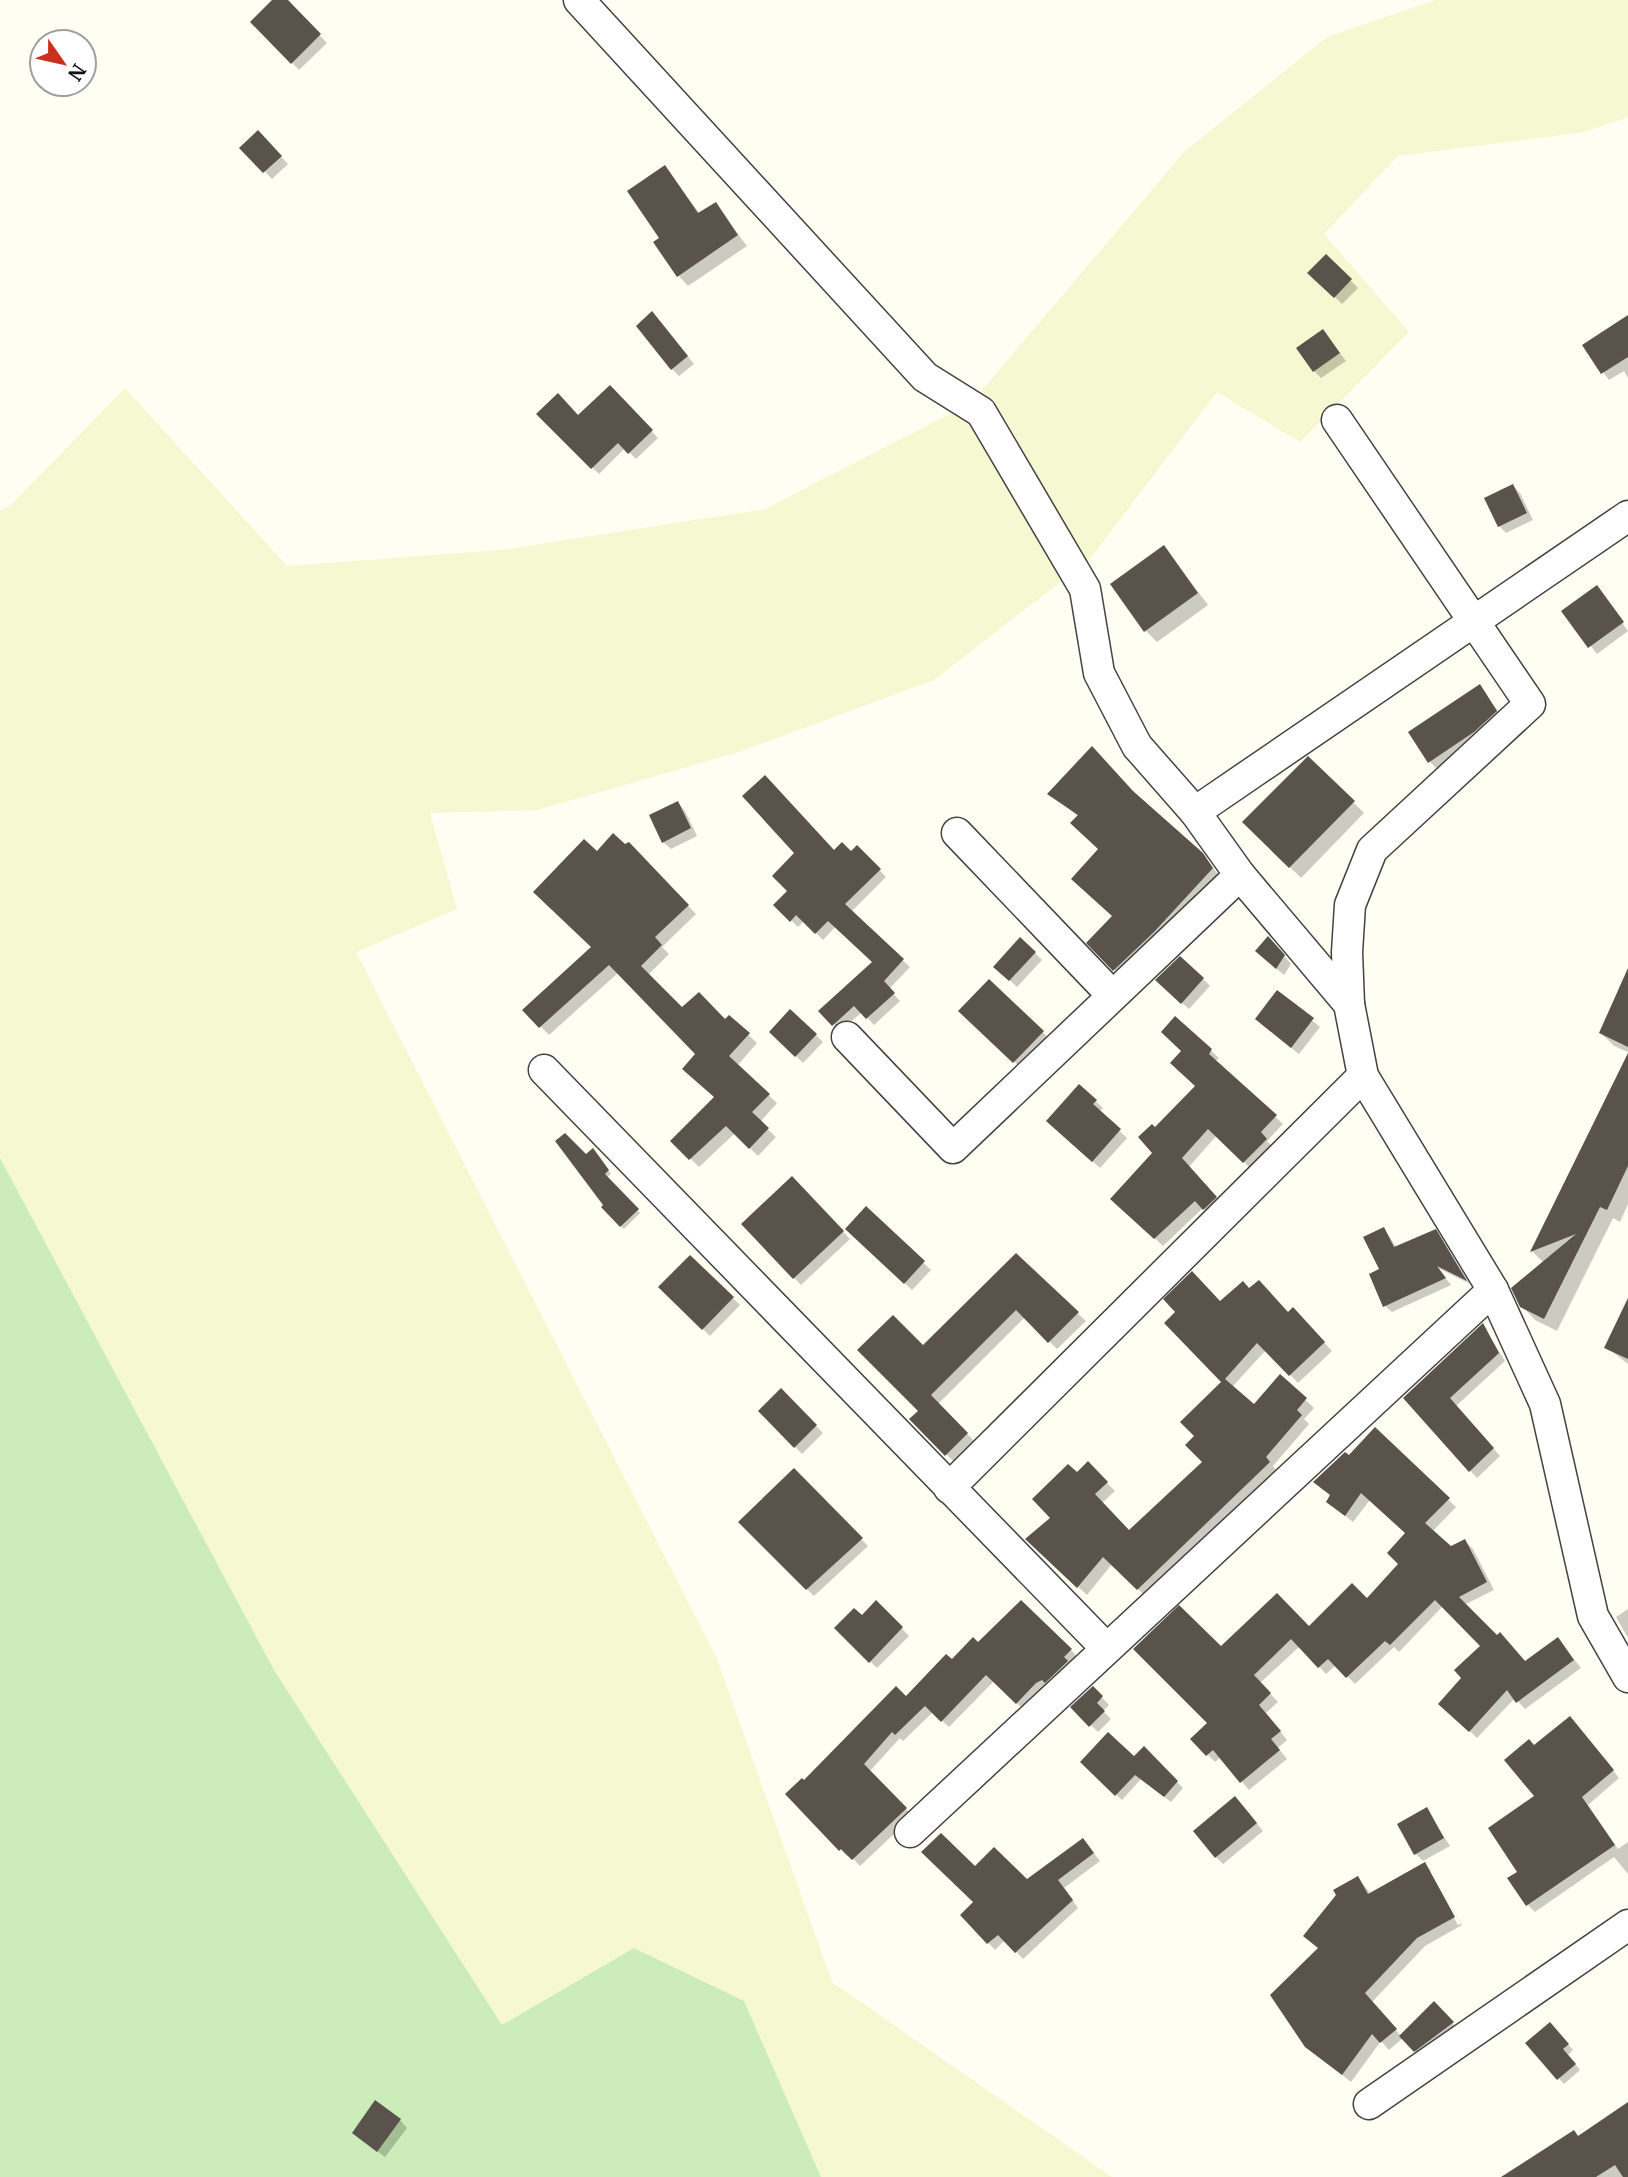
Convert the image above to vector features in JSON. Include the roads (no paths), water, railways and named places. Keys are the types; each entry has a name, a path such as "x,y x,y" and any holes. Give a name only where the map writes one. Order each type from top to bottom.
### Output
{"street":[{"path":"579,0 925,377 981,412 1085,589 1100,673 1137,746 1195,812 1240,875 1349,1004"},
{"path":"1337,420 1530,704 1372,850 1350,905 1347,952 1349,1004 1363,1076 1493,1290 1545,1404 1593,1616 1628,1677"},
{"path":"1195,812 1628,516"},
{"path":"957,833 1112,995"},
{"path":"847,1037 953,1148 1240,875"},
{"path":"544,1070 1106,1647"},
{"path":"949,1488 1363,1076"},
{"path":"910,1832 1493,1290"},
{"path":"1369,2104 1628,1925"}]}
